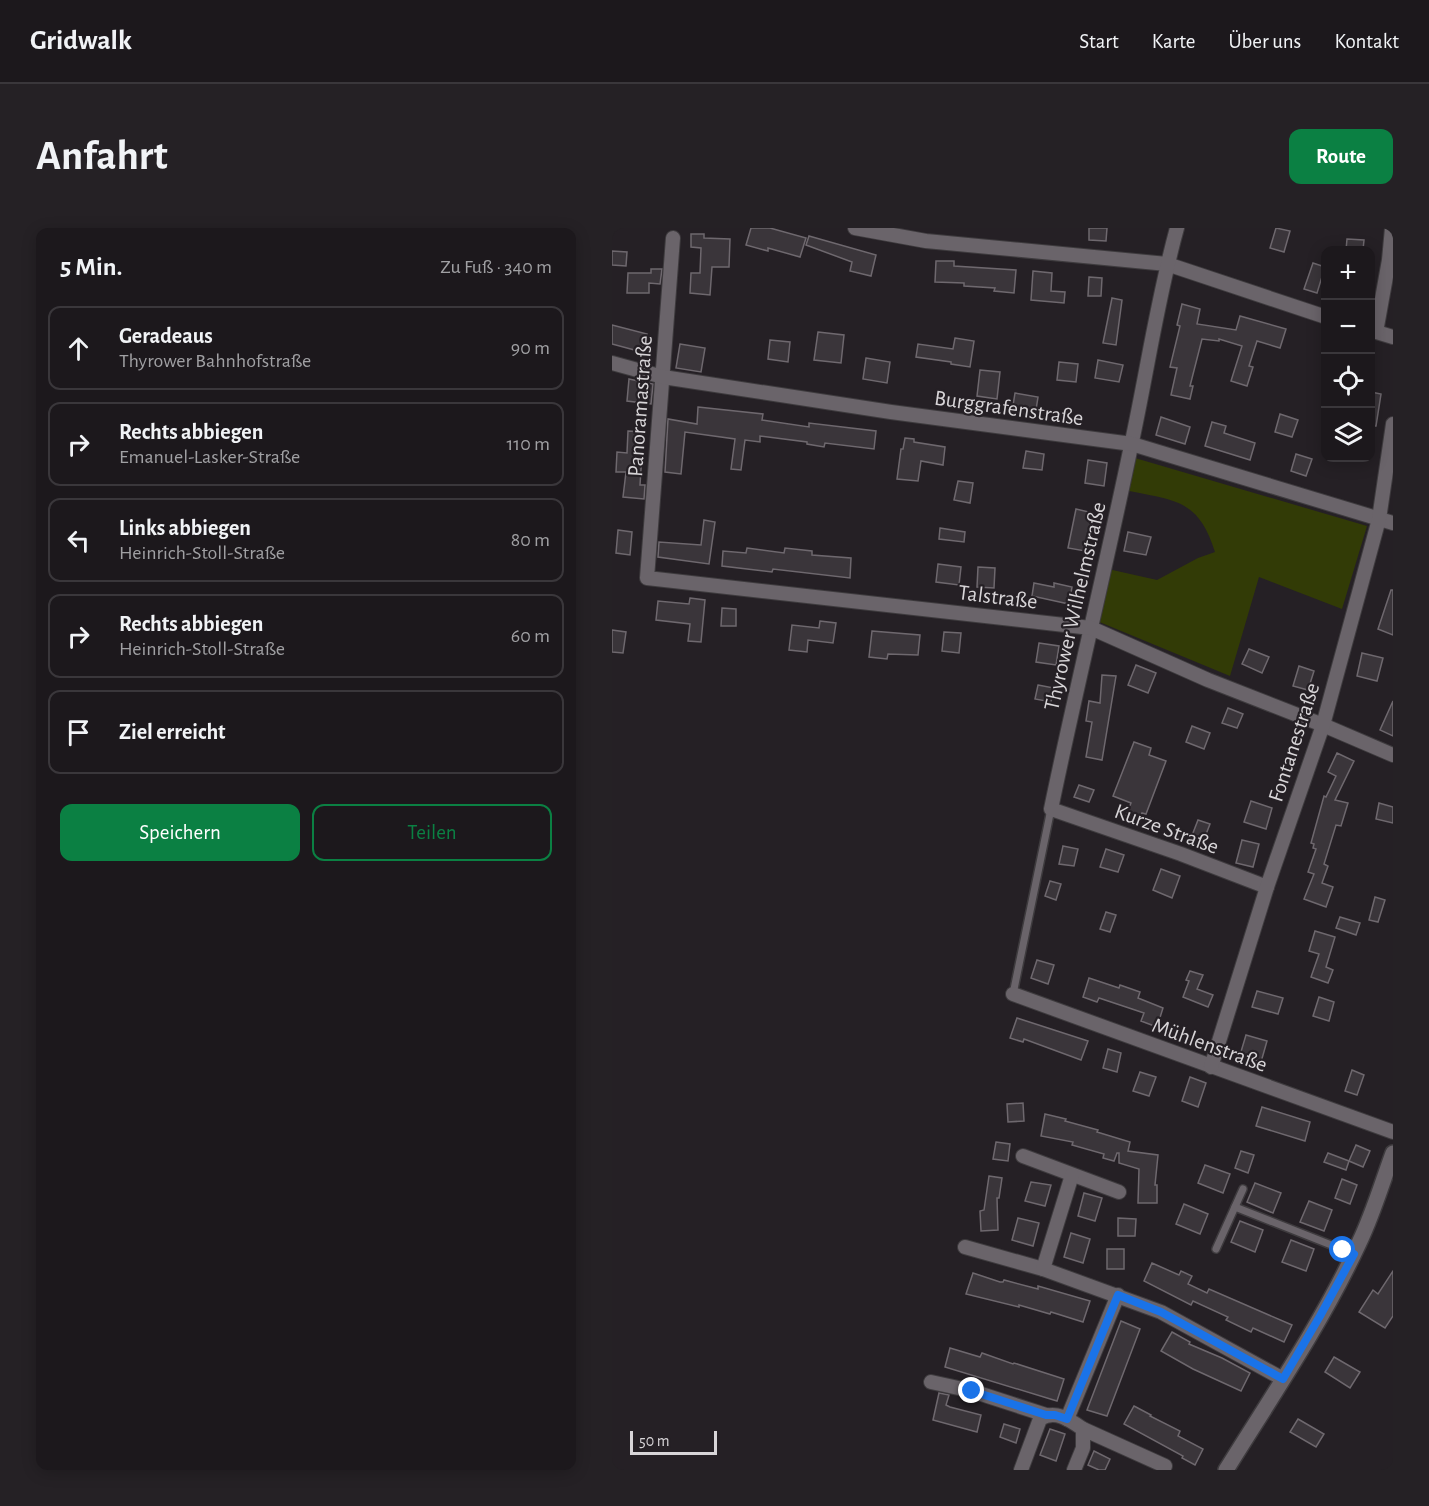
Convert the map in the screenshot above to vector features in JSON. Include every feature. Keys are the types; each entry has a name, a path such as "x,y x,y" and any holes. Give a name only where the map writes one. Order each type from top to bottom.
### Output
{"main road":[{"path":"1226,1470 1283,1379 1354,1254 1393,1153"}],"street":[{"path":"855,228 926,241 1167,264 1321,314"},
{"name":"Thyrower Wilhelmstraße","path":"1051,809 1132,444 1176,228"},
{"path":"1375,323 1391,260 1392,228"},
{"name":"Panoramastraße","path":"647,578 673,238"},
{"path":"1375,332 1393,337"},
{"name":"Burggrafenstraße","path":"612,363 663,376 891,412 1132,444 1393,523"},
{"name":"Fontanestraße","path":"1211,1067 1267,887 1323,725 1379,519 1393,424"},
{"name":"Talstraße","path":"647,578 1091,628 1208,680 1393,754"},
{"name":"Kurze Straße","path":"1051,809 1181,854 1267,887"},
{"name":"Mühlenstraße","path":"1013,994 1393,1132"},
{"path":"1023,1156 1119,1192"},
{"path":"1043,1269 1072,1175"},
{"path":"965,1248 1043,1269 1161,1312 1283,1379"},
{"path":"1067,1419 1118,1295"},
{"path":"931,1382 972,1391 1046,1415 1067,1419 1083,1429 1164,1466"},
{"path":"1021,1470 1040,1419 1046,1415"},
{"path":"1074,1470 1083,1448 1083,1429"}],"lane":[{"name":"Thyrower Wilhelmstraße","path":"1013,994 1051,809"},
{"path":"1216,1249 1243,1189"},
{"path":"1235,1207 1354,1254"}],"green space":[{"path":"1135,458 1367,526 1342,609 1259,577 1230,676 1097,621 1108,569 1157,580 1198,558 1215,552 1201,521 1182,505 1171,500 1125,490"}],"building":[{"path":"751,228 770,228 806,238 800,257 768,248 768,251 746,245"},
{"path":"1089,228 1107,228 1106,241 1089,240"},
{"path":"1276,228 1290,231 1284,252 1270,248"},
{"path":"691,234 704,234 704,238 730,239 729,267 712,267 710,295 690,293 691,273 700,273 701,248 691,247"},
{"path":"809,236 876,255 871,276 850,271 852,262 806,245"},
{"path":"1347,239 1364,240 1363,246 1346,246"},
{"path":"612,251 627,252 626,266 612,265"},
{"path":"936,261 954,261 954,266 1016,270 1014,293 994,291 995,288 964,286 964,283 935,282"},
{"path":"1313,263 1321,266 1321,280 1317,293 1304,289"},
{"path":"651,269 662,269 660,284 649,283 649,293 627,293 628,273 651,273"},
{"path":"1033,271 1052,273 1051,291 1065,292 1064,303 1031,300"},
{"path":"1089,277 1102,278 1101,296 1088,296"},
{"path":"1112,298 1122,300 1116,345 1103,343"},
{"path":"1182,304 1200,309 1197,324 1236,330 1240,316 1286,329 1280,348 1257,341 1249,366 1253,367 1247,386 1231,381 1242,346 1219,339 1219,341 1202,339 1190,386 1193,386 1190,399 1171,395 1177,368 1170,367 1180,326 1177,325"},
{"path":"612,325 647,334 642,352 612,344"},
{"path":"818,332 844,335 841,363 814,360"},
{"path":"955,338 974,341 970,367 916,357 918,344 953,349"},
{"path":"770,340 790,342 788,362 768,359"},
{"path":"680,344 705,348 701,372 676,368"},
{"path":"866,358 890,362 887,383 863,379"},
{"path":"1098,360 1123,365 1119,382 1095,378"},
{"path":"1059,362 1078,364 1076,382 1057,380"},
{"path":"980,370 1000,372 997,399 977,396"},
{"path":"629,379 653,384 651,404 627,401"},
{"path":"1015,393 1038,397 1035,416 1012,412"},
{"path":"1375,393 1381,394 1375,426"},
{"path":"698,407 763,414 762,420 809,427 809,423 876,431 874,449 825,443 824,447 807,444 807,442 760,436 760,442 745,440 741,470 731,469 735,439 685,432 681,474 665,472 668,419 697,424"},
{"path":"1280,414 1298,420 1292,437 1275,432"},
{"path":"1161,417 1190,427 1185,444 1156,435"},
{"path":"1212,422 1226,426 1224,433 1255,443 1250,460 1205,446"},
{"path":"628,431 642,432 640,485 645,485 644,499 623,497 626,472 616,472 617,452 627,453"},
{"path":"905,438 914,439 914,442 945,447 943,465 921,461 918,481 897,479 901,449 903,449"},
{"path":"1026,451 1044,454 1042,470 1023,468"},
{"path":"1296,454 1312,459 1306,476 1291,471"},
{"path":"1088,460 1107,463 1104,486 1085,483"},
{"path":"958,481 973,483 970,503 954,500"},
{"path":"1076,509 1093,513 1085,551 1068,548"},
{"path":"704,520 715,522 709,564 658,557 659,542 701,545"},
{"path":"940,528 965,532 964,542 939,539"},
{"path":"618,530 632,532 630,555 616,553"},
{"path":"1128,532 1151,537 1146,555 1124,551"},
{"path":"747,548 784,553 785,548 812,551 812,555 851,558 850,578 722,566 723,551 746,553"},
{"path":"938,564 961,567 959,585 936,582"},
{"path":"978,567 995,568 994,588 977,587"},
{"path":"1034,583 1054,587 1054,583 1072,587 1069,604 1032,596"},
{"path":"1391,590 1393,590 1393,635 1378,629"},
{"path":"690,598 705,600 701,642 688,641 690,624 656,620 658,601 689,604"},
{"path":"722,608 736,609 736,626 721,626"},
{"path":"820,621 836,623 833,643 808,640 807,652 789,650 792,625 819,628"},
{"path":"612,630 626,632 623,653 612,652"},
{"path":"872,631 920,635 918,655 888,654 887,659 869,657"},
{"path":"944,632 961,633 959,653 942,651"},
{"path":"1039,643 1059,646 1056,665 1036,662"},
{"path":"1249,649 1269,657 1262,673 1242,664"},
{"path":"1362,653 1383,658 1377,681 1357,676"},
{"path":"1136,665 1156,673 1148,693 1128,685"},
{"path":"1299,666 1314,671 1308,690 1293,686"},
{"path":"1102,675 1116,676 1102,760 1086,757 1092,722 1086,721 1089,701 1100,703"},
{"path":"1038,685 1054,688 1051,702 1035,699"},
{"path":"1393,701 1393,736 1380,730"},
{"path":"1228,708 1243,714 1237,728 1222,723"},
{"path":"1192,726 1210,733 1204,749 1186,742"},
{"path":"1134,742 1151,748 1149,755 1166,761 1146,814 1142,813 1139,820 1126,816 1131,803 1113,796"},
{"path":"1337,753 1354,761 1335,800 1348,803 1341,826 1336,825 1324,864 1328,866 1322,883 1333,887 1326,907 1304,899 1314,874 1308,872 1316,849 1311,843 1324,796 1326,797 1336,776 1328,772"},
{"path":"1079,785 1094,790 1089,802 1074,797"},
{"path":"1251,801 1272,808 1266,829 1244,822"},
{"path":"1379,803 1393,807 1393,823 1376,819"},
{"path":"1198,820 1210,824 1203,842 1191,838"},
{"path":"1242,840 1259,844 1253,867 1236,863"},
{"path":"1063,846 1078,849 1074,866 1059,864"},
{"path":"1106,849 1124,855 1118,872 1100,867"},
{"path":"1161,869 1180,876 1172,898 1153,890"},
{"path":"1050,881 1061,884 1056,900 1045,896"},
{"path":"1375,897 1385,900 1378,922 1369,920"},
{"path":"1106,912 1116,915 1110,932 1100,929"},
{"path":"1340,917 1360,923 1356,935 1336,928"},
{"path":"1315,931 1335,937 1326,967 1333,970 1328,983 1311,977 1319,954 1309,951"},
{"path":"1037,960 1054,965 1048,984 1031,978"},
{"path":"1190,971 1203,975 1197,989 1213,995 1208,1007 1183,997"},
{"path":"1089,978 1140,992 1138,998 1163,1008 1157,1027 1141,1021 1144,1013 1099,998 1097,1002 1083,997"},
{"path":"1257,991 1283,998 1278,1014 1252,1007"},
{"path":"1319,997 1334,1002 1329,1021 1313,1016"},
{"path":"1017,1018 1088,1041 1081,1060 1024,1039 1023,1042 1010,1038"},
{"path":"1246,1035 1267,1041 1261,1062 1240,1055"},
{"path":"1108,1049 1121,1053 1117,1072 1103,1068"},
{"path":"1352,1070 1364,1075 1357,1095 1345,1091"},
{"path":"1140,1072 1156,1077 1149,1096 1133,1091"},
{"path":"1190,1077 1206,1083 1198,1107 1182,1101"},
{"path":"1023,1103 1024,1121 1008,1122 1007,1104"},
{"path":"1262,1107 1310,1122 1305,1141 1256,1126"},
{"path":"1045,1114 1066,1119 1065,1121 1130,1142 1128,1151 1158,1155 1155,1185 1157,1185 1157,1203 1138,1203 1139,1169 1119,1163 1119,1153 1114,1161 1103,1158 1104,1154 1072,1145 1073,1142 1041,1136"},
{"path":"996,1142 1010,1144 1008,1161 993,1159"},
{"path":"1356,1145 1370,1151 1363,1167 1349,1161"},
{"path":"1241,1151 1254,1155 1248,1173 1235,1168"},
{"path":"1328,1153 1349,1161 1346,1170 1324,1162"},
{"path":"1205,1165 1230,1174 1223,1193 1198,1183"},
{"path":"989,1176 1002,1178 999,1198 997,1198 998,1230 981,1231 980,1211 984,1210"},
{"path":"1342,1179 1357,1185 1350,1204 1335,1198"},
{"path":"1031,1182 1051,1185 1045,1206 1025,1201"},
{"path":"1255,1183 1281,1193 1273,1213 1247,1202"},
{"path":"1084,1193 1102,1198 1095,1221 1078,1216"},
{"path":"1309,1201 1332,1210 1324,1231 1300,1222"},
{"path":"1184,1204 1208,1214 1200,1234 1176,1224"},
{"path":"1018,1218 1039,1223 1033,1246 1012,1240"},
{"path":"1118,1218 1136,1219 1135,1236 1118,1236"},
{"path":"1240,1221 1263,1230 1255,1252 1231,1242"},
{"path":"1071,1233 1090,1239 1083,1263 1064,1257"},
{"path":"1291,1240 1314,1249 1306,1271 1282,1262"},
{"path":"1107,1249 1124,1249 1124,1269 1107,1269"},
{"path":"1152,1263 1179,1275 1181,1271 1192,1276 1188,1284 1207,1293 1209,1289 1292,1325 1284,1342 1253,1328 1251,1332 1226,1320 1228,1317 1193,1301 1191,1305 1144,1281"},
{"path":"1393,1271 1393,1316 1385,1328 1359,1312 1373,1290 1378,1294"},
{"path":"973,1273 1000,1282 1004,1280 1038,1289 1038,1286 1090,1301 1083,1322 1051,1312 1050,1314 966,1294"},
{"path":"1121,1321 1140,1329 1107,1416 1087,1410"},
{"path":"1172,1332 1190,1342 1189,1344 1250,1373 1241,1391 1161,1351"},
{"path":"950,1348 980,1357 982,1353 1064,1379 1057,1401 945,1367"},
{"path":"1334,1357 1360,1372 1350,1388 1325,1372"},
{"path":"939,1393 949,1395 946,1405 981,1415 977,1432 933,1420"},
{"path":"1134,1406 1180,1431 1178,1436 1203,1449 1195,1465 1124,1424"},
{"path":"1298,1419 1324,1434 1316,1447 1290,1432"},
{"path":"1004,1424 1020,1429 1016,1443 1000,1437"},
{"path":"1050,1429 1065,1434 1056,1461 1040,1455"},
{"path":"1094,1451 1110,1459 1105,1470 1088,1465"}],"route":[{"path":"972,1391 1046,1415 1067,1419 1118,1295 1161,1312 1283,1379 1354,1254 1343,1250"}]}
